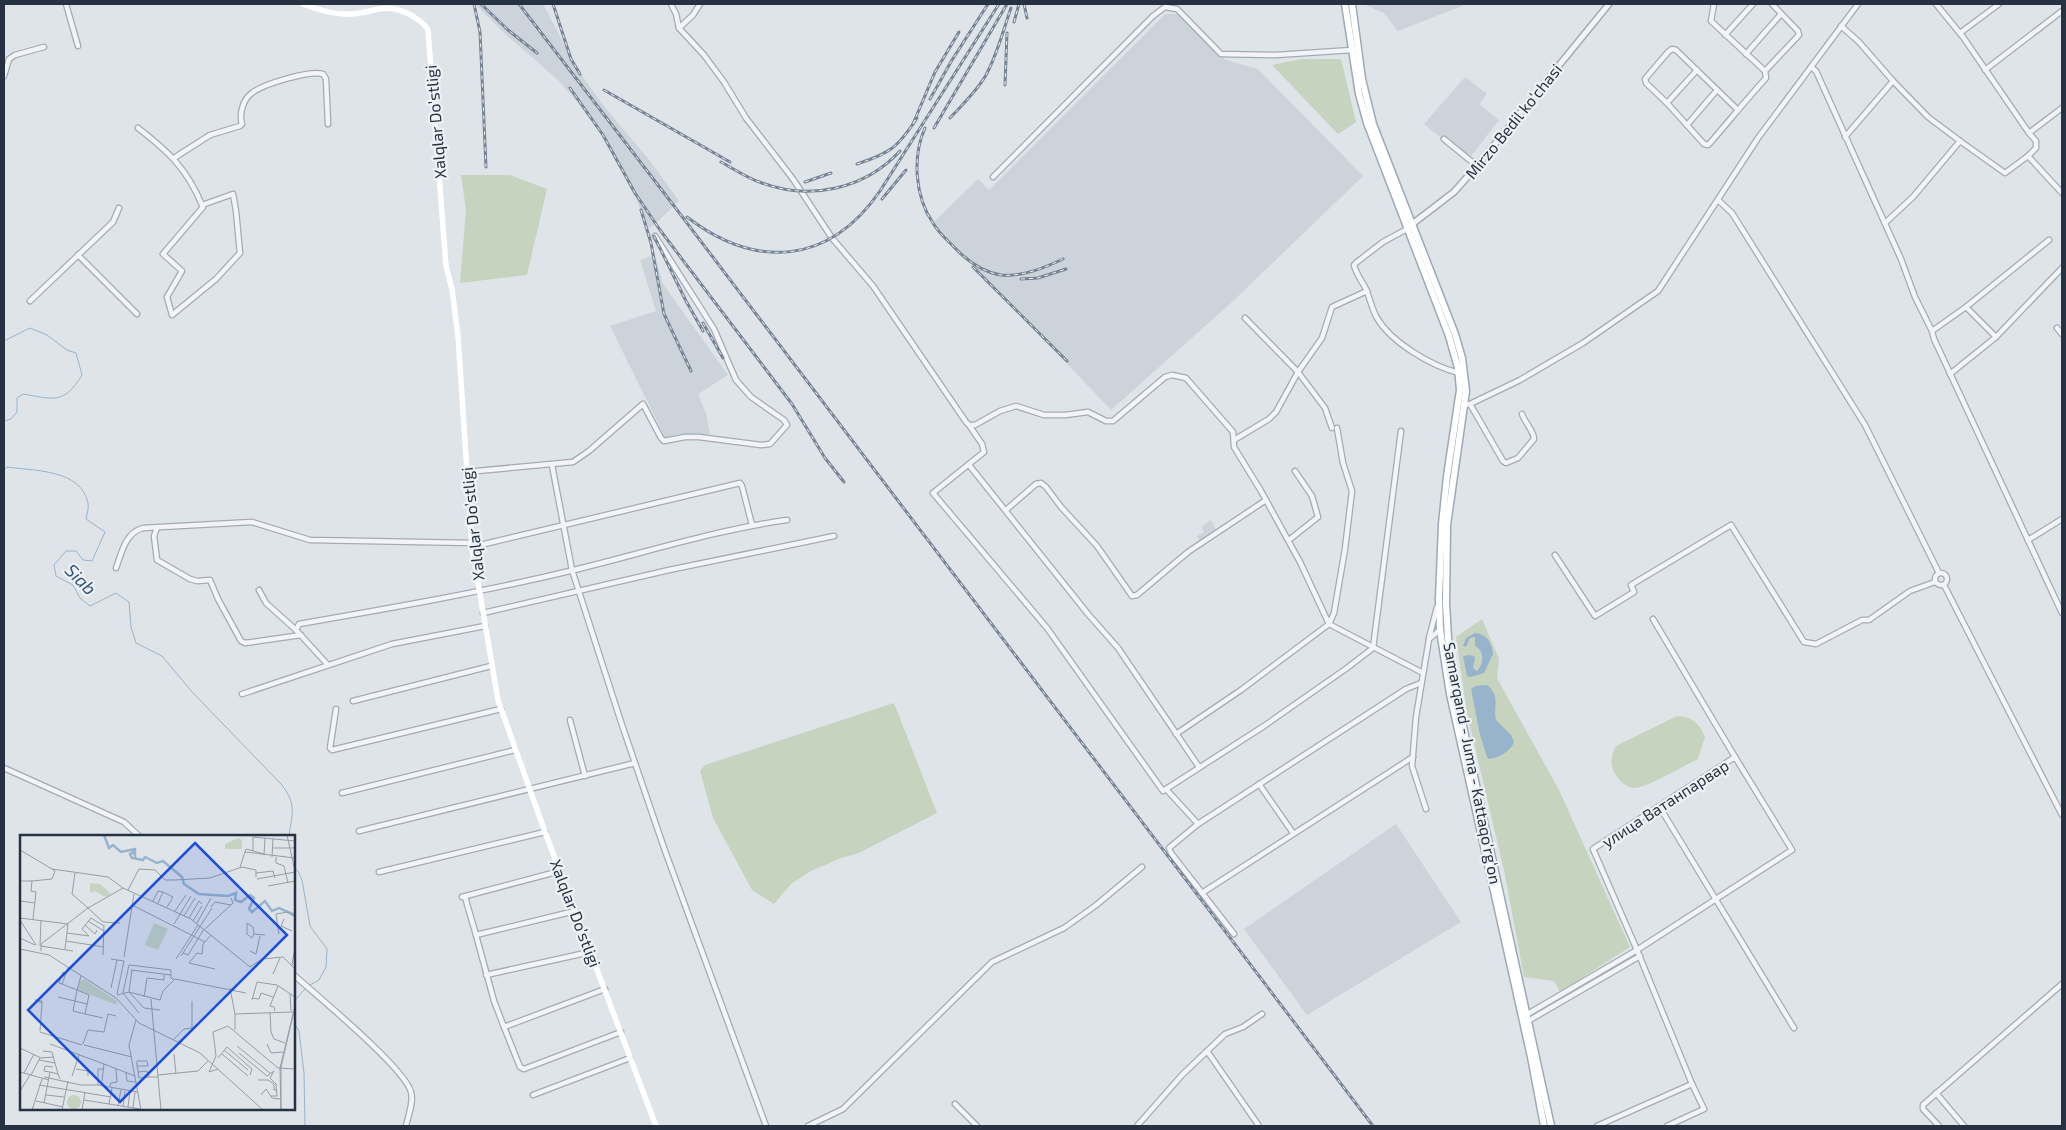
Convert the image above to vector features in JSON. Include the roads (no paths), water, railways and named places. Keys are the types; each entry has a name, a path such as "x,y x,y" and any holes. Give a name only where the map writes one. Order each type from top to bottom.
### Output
{"main road":[{"name":"Xalqlar Do’stligi","path":"303,4 328,12 346,14 383,6 395,7 421,21 428,30 446,266 452,289 458,336 472,545 491,666 501,709 529,790 656,1126"},
{"path":"1345,4 1359,94 1367,123 1410,227"},
{"path":"1352,4 1362,79 1373,124 1410,227"},
{"name":"Samarqand - Juma - Kattaqo‘rg‘on","path":"1410,227 1449,336 1459,373 1460,390 1464,405 1442,524 1439,598 1454,685 1551,1126"},
{"name":"Samarqand - Juma - Kattaqo‘rg‘on","path":"1410,227 1459,346 1466,377 1466,391 1447,525 1444,628 1446,678 1531,1057 1544,1126"}],"street":[{"path":"66,4 78,46"},
{"path":"671,4 676,14 679,28 714,68 746,118 792,179 832,238 872,286 969,425 984,450 983,453 934,493 1047,628 1160,790 1163,791 1264,726 1348,668 1373,648 1401,431"},
{"path":"679,28 694,15 700,4"},
{"name":"Mirzo Bedil ko'chasi","path":"1410,227 1454,192 1609,4"},
{"path":"1714,4 1711,21 1765,71 1766,78 1708,145 1704,144 1645,81 1668,52 1672,49 1676,50 1738,110"},
{"path":"1725,35 1753,4"},
{"path":"1765,71 1799,35 1772,4"},
{"path":"1522,414 1524,421 1534,435 1534,439 1518,458 1506,463 1499,456 1464,405 1520,380 1583,343 1658,292 1758,138 1858,4"},
{"path":"1841,26 1859,42 1893,81 1928,116 2005,173 2036,148 2036,141 1960,33 1936,4"},
{"path":"1960,33 1999,4"},
{"path":"993,177 1153,16 1165,7 1176,9 1182,14 1221,54 1276,55 1352,50"},
{"path":"1985,70 2062,11"},
{"path":"1746,54 1781,14"},
{"path":"4,76 9,59 15,55 44,47"},
{"path":"1811,67 1816,71 1885,224 1915,297 1932,331 1934,340 2062,613"},
{"path":"1667,103 1697,70"},
{"path":"174,158 210,136 240,126 242,124 240,113 246,98 252,93 273,84 312,73 323,74 326,79 328,124"},
{"path":"1845,137 1893,81"},
{"path":"1687,125 1717,90"},
{"path":"2029,133 2062,108"},
{"path":"138,128 174,158 196,190 202,205"},
{"path":"1444,139 1477,166"},
{"path":"1885,224 1913,197 1960,141"},
{"path":"2028,156 2062,193"},
{"path":"233,194 240,253 216,279 172,315 167,297 182,271 163,254 202,205 233,194"},
{"path":"1718,200 1732,213 1865,425 1939,573 1943,573 1947,578 1944,585"},
{"path":"30,301 113,222 119,208"},
{"path":"1410,227 1383,242 1355,263 1355,269 1376,316 1391,337 1440,367 1459,373"},
{"path":"466,472 573,462 589,451 643,404 664,441 685,437 699,437 750,444 770,444 786,425 784,420 751,396 736,380 714,329 655,236"},
{"path":"1932,331 1966,307 2048,240"},
{"path":"78,256 137,314"},
{"path":"1950,374 1996,337 2062,268"},
{"path":"1234,440 1269,419 1276,412 1298,372 1322,338 1332,307 1366,291"},
{"path":"1966,307 1996,337"},
{"path":"1176,734 1242,690 1329,624 1334,613 1345,549 1352,491 1334,428 1325,408 1298,372 1245,318"},
{"path":"2057,328 2062,334"},
{"path":"969,425 975,425 1000,411 1016,406 1044,415 1088,412 1106,421 1113,421 1165,377 1178,375 1186,378 1233,432 1234,447 1288,540 1329,624 1423,673"},
{"path":"552,464 572,570 579,592 664,848 766,1126"},
{"path":"969,465 1088,614 1118,648 1199,768"},
{"path":"1288,540 1318,517 1312,496 1295,471"},
{"path":"116,568 128,537 134,531 143,528 252,522 310,540 472,545 564,526 740,483 752,525"},
{"path":"1006,510 1036,484 1041,483 1097,546 1132,596 1137,595 1188,552 1266,500"},
{"path":"2028,540 2062,519"},
{"path":"296,630 299,624 479,592 752,525 787,520"},
{"path":"1555,555 1595,616 1634,592 1631,585 1731,526 1804,642 1816,644 1862,620 1869,620 1910,591 1935,582"},
{"path":"157,528 154,536 157,560 190,579 196,581 210,580 241,641 245,643 301,635"},
{"path":"483,614 834,536"},
{"path":"1935,582 1935,577 1939,573"},
{"path":"1935,582 1938,585 1944,585"},
{"path":"1944,585 2062,815"},
{"path":"259,590 266,603 301,635 328,665"},
{"path":"1426,809 1412,766 1421,683 1439,598"},
{"path":"1653,619 1735,757"},
{"path":"242,694 392,644 485,626"},
{"path":"1429,639 1444,628"},
{"path":"353,701 491,666"},
{"path":"1234,934 1169,848 1198,824 1406,688 1421,683"},
{"path":"336,709 330,739 330,748 332,750 501,709"},
{"path":"570,720 585,776"},
{"path":"342,793 515,750"},
{"path":"1202,893 1413,757"},
{"name":"улица Ватанпарвар","path":"1637,950 1716,901 1792,850 1735,757 1593,850 1704,1109 1667,1126"},
{"path":"359,831 635,763"},
{"path":"4,768 124,822 138,835"},
{"path":"1260,784 1293,833"},
{"path":"1166,789 1198,824"},
{"path":"1659,806 1794,1028"},
{"path":"379,872 545,832"},
{"path":"808,1126 843,1108 992,962 1064,928 1095,906 1142,867"},
{"path":"560,871 463,897 476,935 486,975 504,1027 520,1067 524,1069 621,1032"},
{"path":"476,935 575,910"},
{"path":"1527,1018 1637,950"},
{"path":"486,975 590,952"},
{"path":"1527,1018 1640,956"},
{"path":"295,977 355,1030 404,1079 411,1092 406,1126"},
{"path":"1939,1126 1923,1109 1923,1105 2062,984"},
{"path":"504,1027 604,989"},
{"path":"1137,1126 1182,1076 1225,1034 1244,1027 1262,1014"},
{"path":"1207,1051 1259,1126"},
{"path":"533,1095 630,1058"},
{"path":"1598,1126 1692,1084"},
{"path":"1936,1093 1964,1126"},
{"path":"955,1104 978,1126"}],"water":[{"path":"1475,633 1486,637 1493,654 1484,673 1471,677 1467,676 1463,656 1470,655 1475,657 1473,668 1477,671 1482,661 1482,654 1475,646 1475,637 1470,638 1466,647 1463,646 1466,638"},
{"path":"1487,685 1494,693 1496,720 1511,735 1514,742 1504,754 1489,759 1480,735 1471,689 1475,686"}],"waterway":[{"name":"Siab","path":"4,341 30,328 47,335 67,350 76,353 82,375 76,385 63,396 57,398 23,394 17,398 17,412 11,419 4,421"},
{"name":"Siab","path":"4,470 7,467 55,474 76,484 84,492 88,503 86,519 105,532 92,561 83,560 76,551 66,551 54,565 56,576 73,585 80,598 90,606 116,593 129,602 131,627 136,643 162,656 193,693 287,792 292,804 289,835"},
{"name":"Siab","path":"295,870 298,871 302,880 310,926 327,949 326,967 319,980 308,986"},
{"name":"Siab","path":"295,1000 305,989"},
{"name":"Siab","path":"295,1024 299,1031 304,1073 305,1126"}],"railway":[{"path":"474,4 480,32 486,167"},
{"path":"481,4 508,30 537,53"},
{"path":"519,4 1373,1126"},
{"path":"553,4 571,59 580,74"},
{"path":"930,99 952,60 988,4"},
{"path":"687,217 713,234 739,246 765,252 790,252 815,246 838,234 860,216 880,191 999,4"},
{"path":"934,128 1007,4"},
{"path":"1014,22 1019,4"},
{"path":"1024,4 1027,18"},
{"path":"950,118 974,92 986,75 997,51 1011,8"},
{"path":"913,124 935,72 959,32"},
{"path":"1005,85 1007,33"},
{"path":"570,88 603,135 635,193 660,230 792,404 825,458 844,482"},
{"path":"604,90 730,162"},
{"path":"857,164 893,148 917,118"},
{"path":"925,128 918,151 917,164 917,177 922,201 935,226 958,251 969,261 981,268 1001,275 1017,275 1041,269 1063,259"},
{"path":"721,162 762,183 799,191 818,191 854,183 886,164 900,151"},
{"path":"882,199 906,170"},
{"path":"805,182 831,173"},
{"path":"641,210 651,243 664,314 691,371"},
{"path":"654,236 703,331"},
{"path":"973,267 1067,361"},
{"path":"1021,279 1038,278 1066,269"},
{"path":"703,323 723,358"}]}
